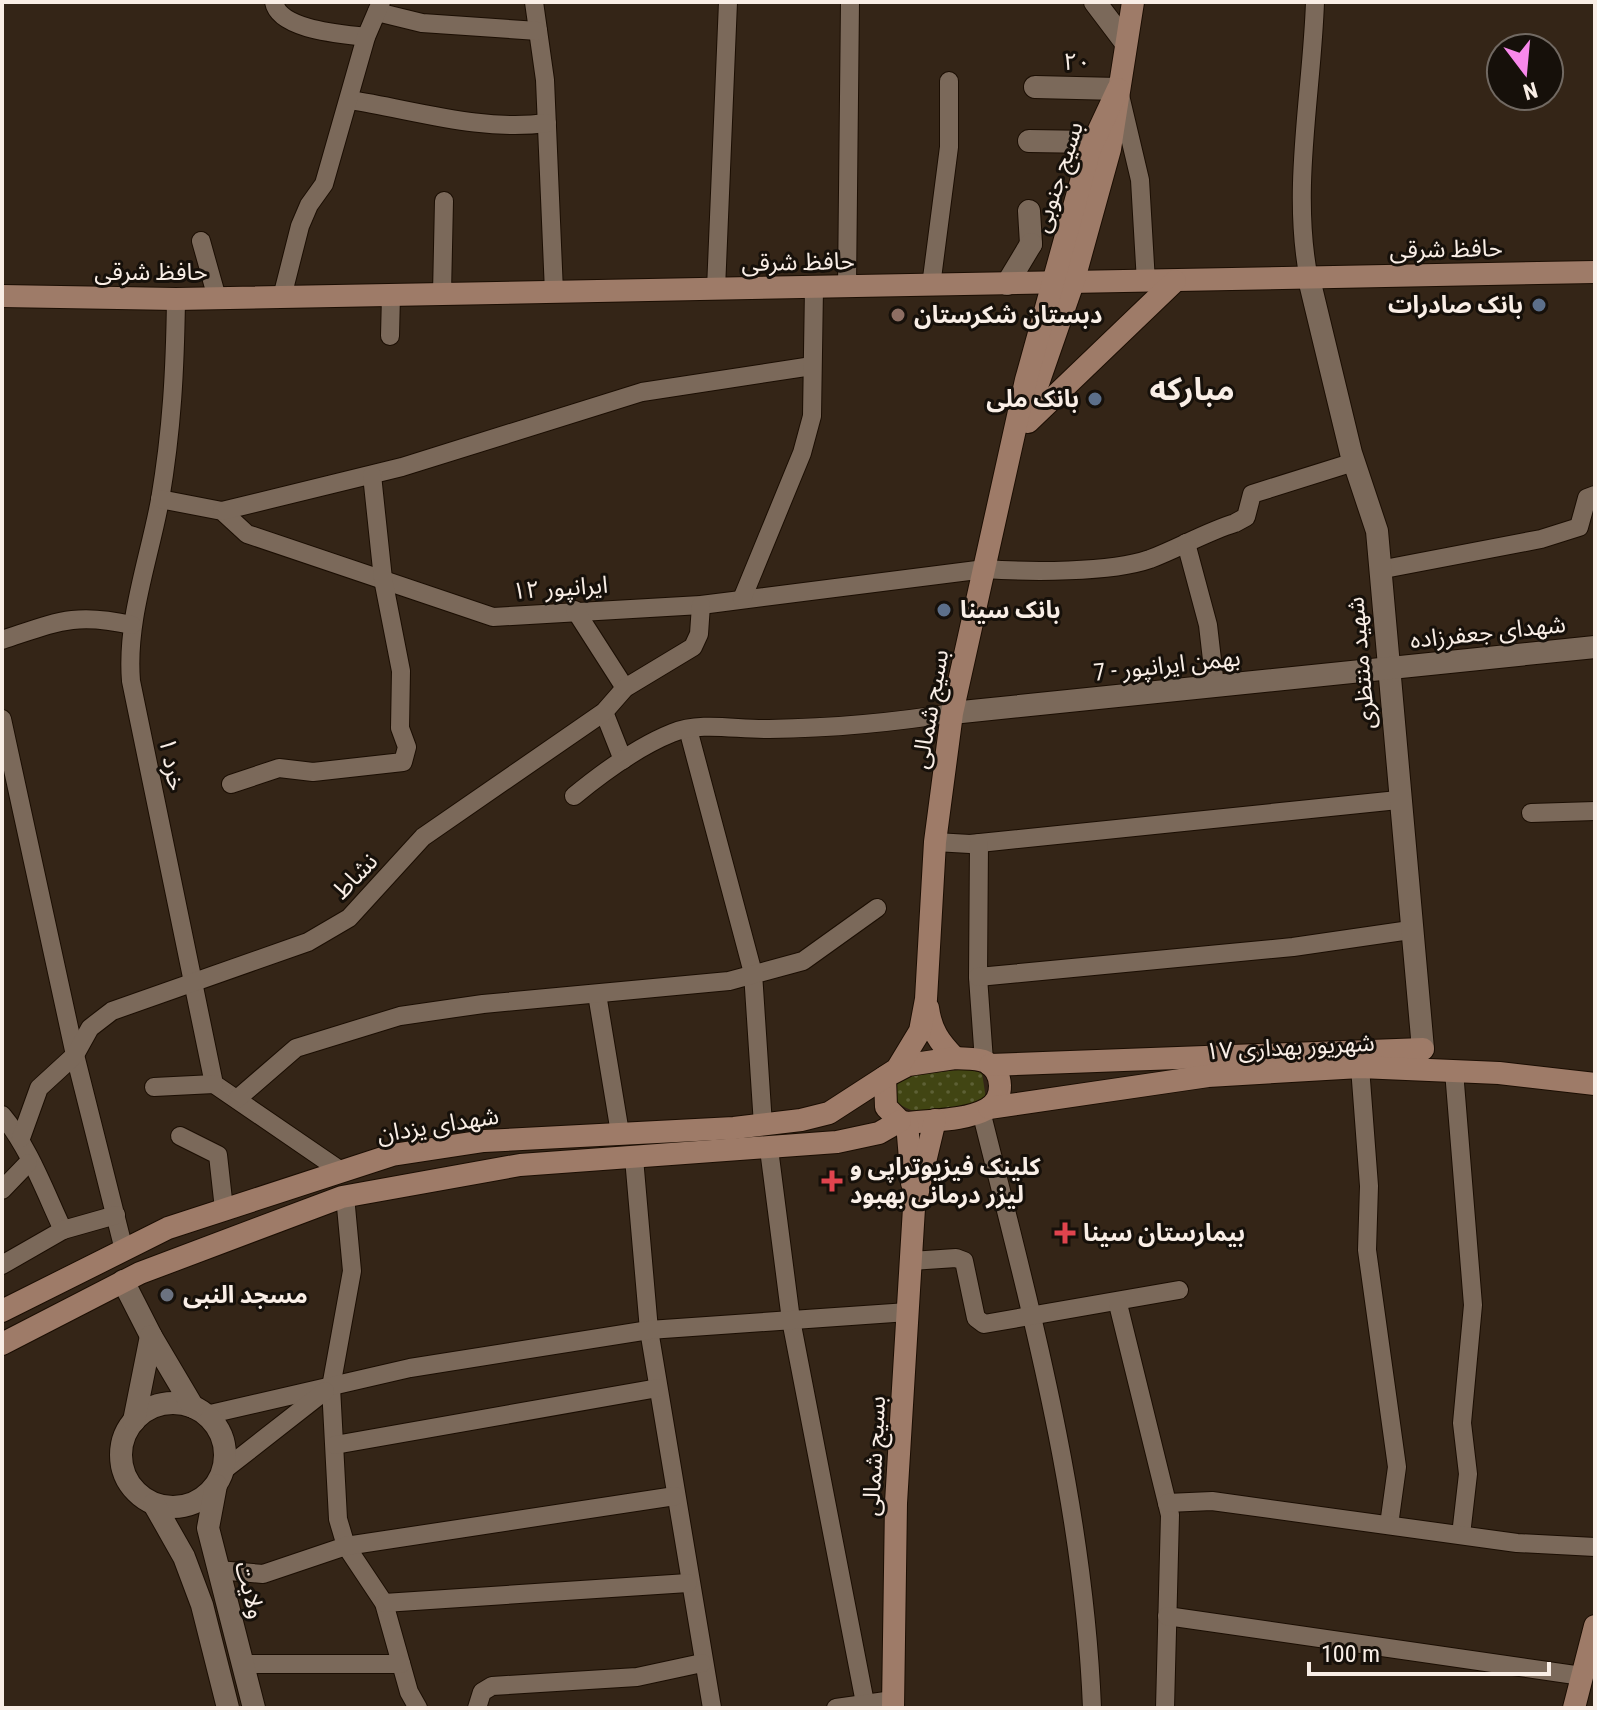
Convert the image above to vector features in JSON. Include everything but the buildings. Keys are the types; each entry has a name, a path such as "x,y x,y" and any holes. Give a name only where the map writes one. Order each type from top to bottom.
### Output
{"main road":[{"name":"بسیج جنوبی","path":"1062,283 1110,149 1133,2"},
{"name":"بسیج جنوبی","path":"1062,283 1063,243 1093,142 1118,89"},
{"name":"حافظ شرقی","path":"2,296 176,299 1595,272"},
{"path":"1016,434 1175,281"},
{"name":"بسیج شمالی","path":"897,1069 920,1031 926,999 935,842 952,713 1016,434 1042,380 1062,283"},
{"name":"بسیج شمالی","path":"926,999 930,1025 939,1042 955,1058"},
{"path":"2,1344 123,1281 209,1244 345,1196 540,1163 769,1149 879,1133 903,1122 886,1107 883,1094 885,1077 897,1069 955,1058 987,1063 1030,1063 1423,1049"},
{"path":"985,1110 998,1097 1001,1081 987,1063"},
{"path":"1029,1104 1015,1091 1014,1084 1016,1076 1030,1063"},
{"name":"۱۷ شهریور بهداری","path":"903,1122 935,1120 1208,1076 1360,1067 1454,1071 1595,1084"},
{"name":"شهدای یزدان","path":"5,1306 168,1228 392,1155 484,1141 763,1125 829,1113 897,1069"},
{"name":"بسیج شمالی","path":"893,1704 896,1503 914,1208 935,1120"},
{"name":"بسیج شمالی","path":"903,1122 914,1208"},
{"path":"540,1163 533,1150 543,1137"},
{"path":"484,1141 495,1154 489,1170"},
{"path":"1574,1708 1595,1626"}],"street":[{"path":"274,2 275,9 289,22 366,37"},
{"path":"534,2 547,123 554,292"},
{"path":"716,289 728,2"},
{"path":"847,287 850,2"},
{"path":"1095,2 1126,43"},
{"path":"1309,279 1304,252 1303,192 1315,2"},
{"path":"282,297 300,226 309,205 324,184 366,37 379,7 422,23 538,31"},
{"path":"931,286 949,147 949,81"},
{"name":"۲۰","path":"1035,87 1118,89"},
{"path":"1118,89 1127,111 1140,180 1146,282"},
{"path":"350,100 486,124 519,127 547,123"},
{"path":"1029,141 1093,142"},
{"path":"442,294 444,201"},
{"path":"1007,284 1031,244 1029,211"},
{"path":"201,241 217,298"},
{"path":"1031,244 1063,243"},
{"name":"شهید منتظری","path":"1309,279 1354,462 1377,531 1398,800 1423,1049"},
{"path":"742,599 802,453 812,416 814,288"},
{"path":"390,336 391,295"},
{"name":"خرد ۱","path":"176,299 174,412 160,499 132,625 131,681 190,982 214,1084"},
{"path":"222,511 372,475 642,392 812,366"},
{"name":"ایرانپور ۱۲","path":"160,499 222,511 247,534 493,617 701,605 985,569 1024,571 1148,560 1246,517 1252,494 1354,462"},
{"path":"231,784 279,768 313,772 403,762 407,747 400,728 401,671 383,579 372,475"},
{"path":"1379,570 1541,539 1579,527 1587,498 1595,495"},
{"path":"1186,543 1208,625 1215,686"},
{"name":"نشاط","path":"21,1138 39,1088 75,1055 90,1028 112,1011 308,942 349,918 423,837 604,712 625,688 693,647 699,634 701,605"},
{"path":"575,610 625,688"},
{"path":"2,640 59,621 91,616 132,625"},
{"name":"شهدای جعفرزاده","path":"1387,669 1595,647"},
{"name":"بهمن ایرانپور - 7","path":"952,713 1387,669"},
{"path":"604,712 623,760"},
{"path":"574,796 623,760 672,733 688,729 868,726 952,713"},
{"path":"3,725 75,1055 124,1250"},
{"path":"688,729 753,973 763,1125"},
{"path":"935,842 979,843 1398,800"},
{"path":"1531,813 1595,811"},
{"path":"979,843 978,977 987,1063"},
{"path":"237,1099 296,1048 400,1016 729,981 803,961 877,908"},
{"path":"978,977 1293,947 1410,930"},
{"path":"597,994 620,1133"},
{"path":"1360,1067 1369,1186 1367,1250 1397,1467 1389,1525"},
{"path":"1454,1071 1473,1305 1462,1423 1468,1474 1461,1535"},
{"path":"154,1087 214,1084 341,1171"},
{"path":"985,1110 1032,1316 1082,1563 1092,1708"},
{"path":"2,1115 21,1138 28,1163 63,1230"},
{"path":"180,1136 218,1155 224,1209"},
{"path":"769,1149 791,1320 866,1706"},
{"path":"634,1158 649,1330 688,1583 712,1708"},
{"path":"2,1190 28,1163"},
{"path":"345,1196 352,1271 331,1387 338,1519 346,1546 384,1603 409,1692 418,1708"},
{"path":"2,1265 63,1230 116,1215"},
{"path":"911,1261 956,1258 964,1261 976,1318 984,1324 1118,1304 1179,1290"},
{"path":"123,1281 151,1336 199,1411 222,1437 220,1477"},
{"path":"1118,1304 1170,1515 1165,1708"},
{"path":"134,1421 152,1407 169,1403 199,1411 331,1387 410,1368 649,1330 908,1312"},
{"path":"151,1336 134,1421 121,1448 121,1466 139,1496 154,1504 190,1505 331,1387"},
{"path":"335,1445 658,1388"},
{"name":"ولایت","path":"220,1477 208,1528 254,1708"},
{"path":"218,1570 263,1574 346,1546 675,1496"},
{"path":"1167,1503 1212,1501 1517,1543 1595,1547"},
{"path":"154,1504 184,1557 202,1605 228,1708"},
{"path":"384,1603 688,1583"},
{"path":"1167,1616 1582,1676"},
{"path":"479,1700 492,1686 637,1677 702,1663"},
{"path":"242,1664 401,1664"},
{"path":"836,1708 893,1704"}],"green space":[{"path":"968,1069 982,1073 986,1099 940,1112 915,1111 896,1101 895,1088 903,1076"}],"place":[{"name":"بانک صادرات","path":"1539,305"},
{"name":"دبستان شکرستان","path":"898,315"},
{"name":"بانک ملی","path":"1095,399"},
{"name":"بانک سینا","path":"944,610"},
{"name":"کلینک فیزیوتراپی و لیزر درمانی بهبود","path":"832,1181"},
{"name":"بیمارستان سینا","path":"1065,1233"},
{"name":"مسجد النبی","path":"167,1295"}],"district":[{"name":"مبارکه","path":"1192,389"}]}
